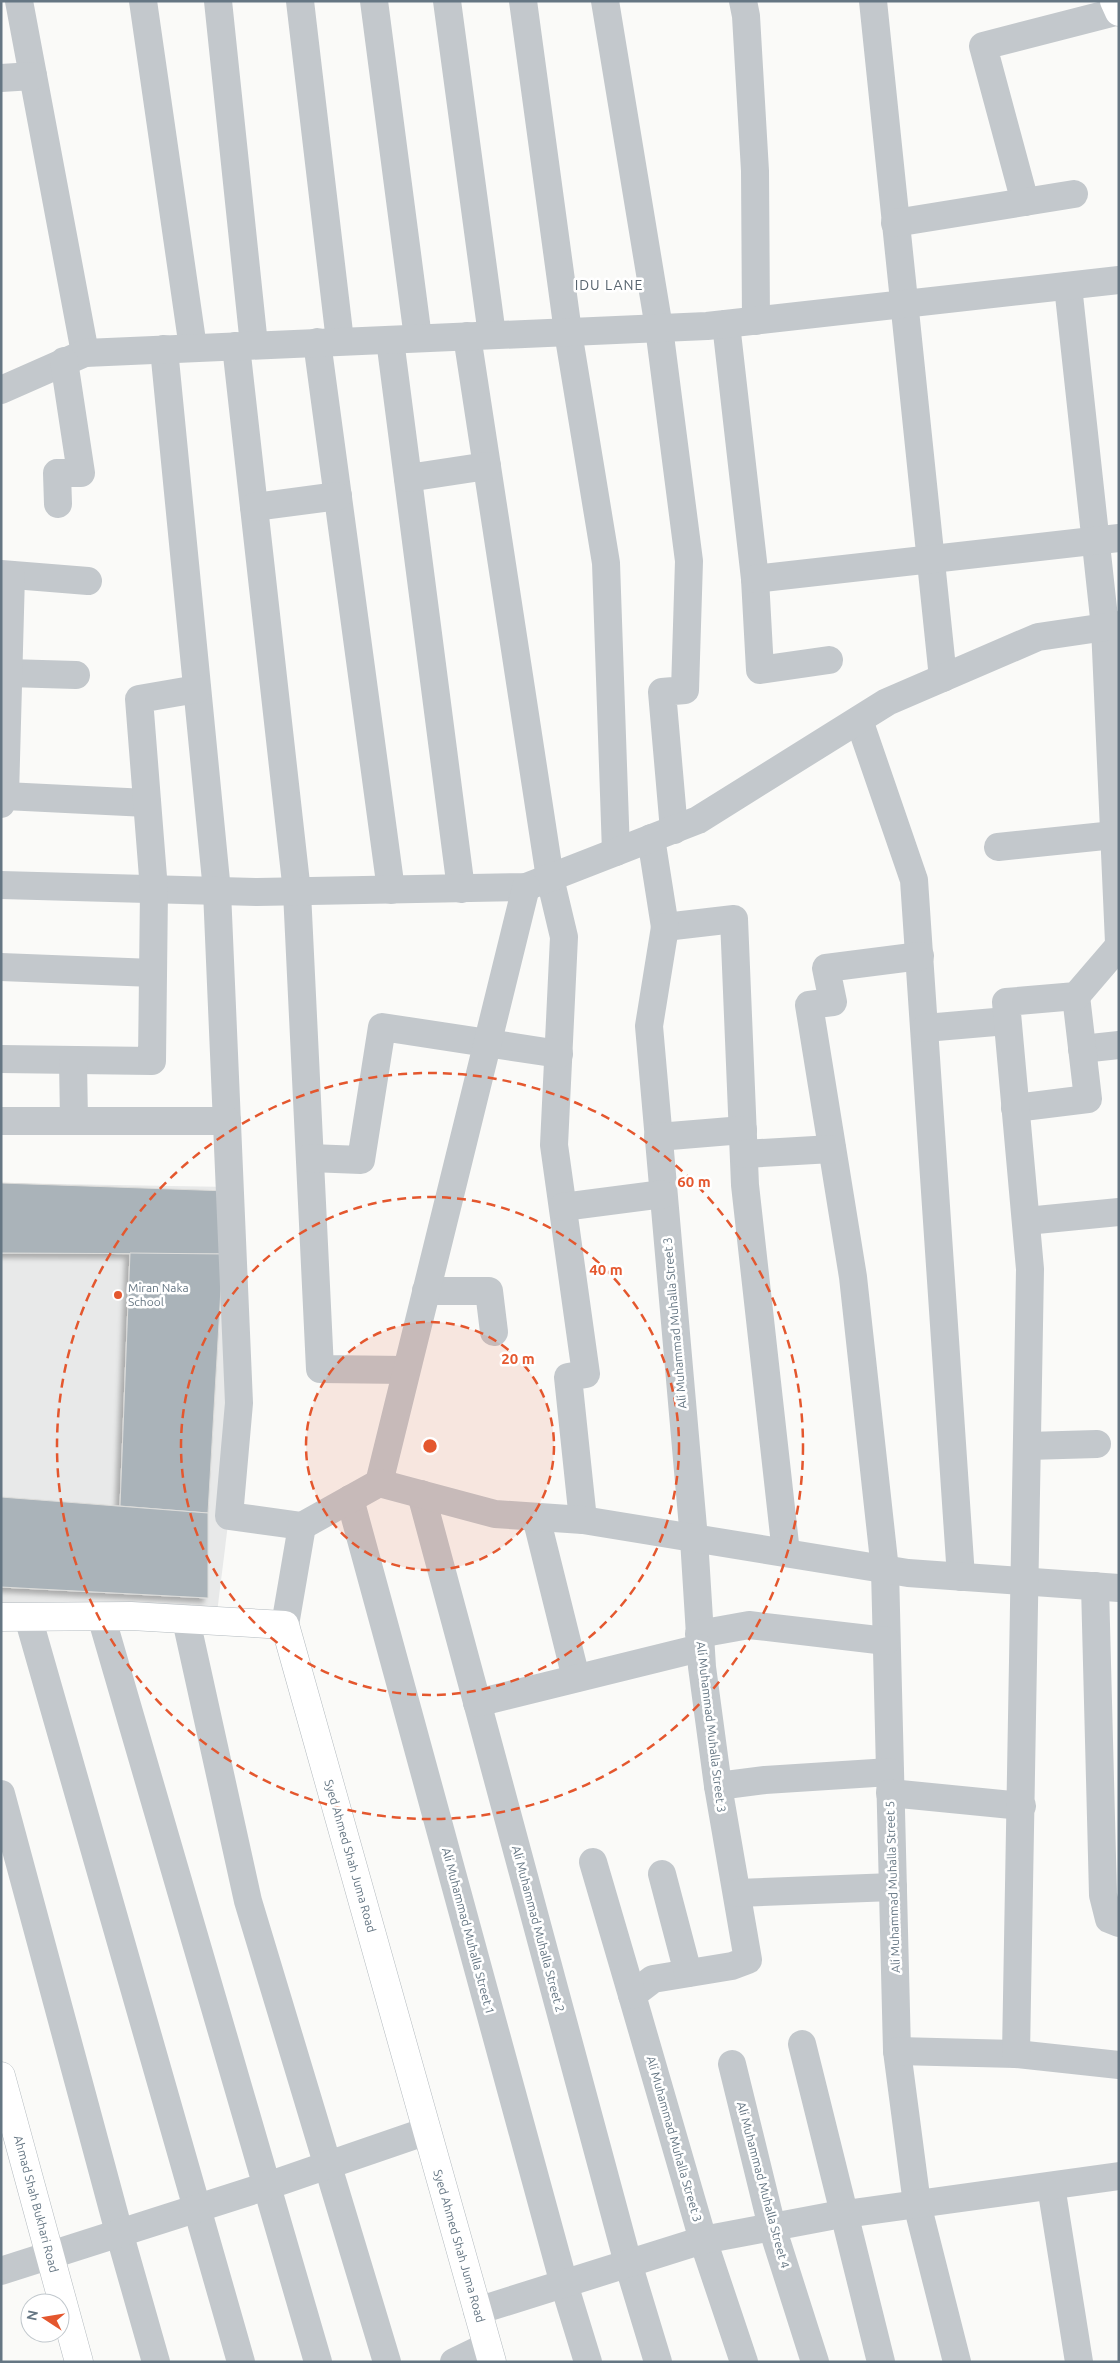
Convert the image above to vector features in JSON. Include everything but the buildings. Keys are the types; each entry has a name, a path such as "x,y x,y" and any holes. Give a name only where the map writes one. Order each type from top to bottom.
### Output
{"street":[{"path":"19,1 33,76 75,357 81,473 58,473 58,504"},
{"path":"143,1 193,348"},
{"path":"218,1 245,346 254,507 297,892 320,1369 406,1370"},
{"path":"300,1 328,342 338,496 391,890"},
{"path":"374,1 418,338"},
{"path":"447,1 480,336 487,466 538,882 564,937 554,1145 586,1374 568,1377 583,1520"},
{"path":"523,1 568,332 606,563 616,852"},
{"path":"605,1 659,328"},
{"path":"743,1 746,16 755,171 756,320"},
{"path":"873,1 943,678"},
{"path":"1025,202 983,46 1119,11 1114,1"},
{"path":"1,78 33,76"},
{"path":"895,223 1074,194"},
{"path":"1,390 75,357 164,349 726,324 1119,280"},
{"path":"1016,2054 1026,1582 1030,1268 1006,1002 1076,996 1119,945 1114,835 1112,626 1107,539 1068,286"},
{"path":"726,324 755,579 760,670 829,660"},
{"name":"Ali Muhammad Muhalla Street 3","path":"659,328 689,561 685,690 662,692 662,834 665,927 649,1026 694,1539 700,1641 718,1786 748,1960 732,1966 654,1979 632,1995 703,2240 744,2362"},
{"path":"390,340 461,888"},
{"path":"164,349 217,891 239,1403 229,1516 302,1526 379,1483 495,1514 583,1520 885,1570 1107,1587 1109,1785 1103,1895 1109,1919 1119,1923"},
{"path":"408,478 487,466"},
{"path":"254,507 338,496"},
{"path":"755,579 1107,539"},
{"path":"88,581 6,575 8,673 3,800 147,803"},
{"path":"1,885 297,892 461,888 538,882 698,820 888,702 1038,637 1112,626"},
{"path":"8,673 76,675"},
{"path":"1,1059 152,1061 154,890 139,699 198,689"},
{"path":"859,720 914,880 961,1577"},
{"path":"998,847 1114,835"},
{"path":"379,1483 487,1042 538,882"},
{"path":"665,927 734,919 745,1186 786,1553"},
{"name":"Ali Muhammad Muhalla Street 5","path":"920,956 826,968 833,1002 809,1005 853,1277 885,1570 897,2052 917,2204 957,2362"},
{"path":"1,967 153,973"},
{"path":"1015,1108 1088,1099 1076,996"},
{"path":"924,1028 1007,1021"},
{"path":"310,1158 361,1160 382,1027 559,1054"},
{"path":"1082,1049 1119,1045"},
{"path":"74,1061 74,1121"},
{"path":"1,1121 227,1122"},
{"path":"658,1137 832,1149"},
{"path":"563,1207 663,1194"},
{"path":"1026,1221 1119,1212"},
{"path":"426,1291 488,1291 494,1332"},
{"path":"1028,1446 1097,1444"},
{"name":"Ali Muhammad Muhalla Street 2","path":"421,1494 628,2263 658,2362"},
{"name":"Ali Muhammad Muhalla Street 1","path":"350,1499 564,2284 588,2362"},
{"path":"536,1517 576,1678"},
{"path":"241,2362 196,2208 14,1617 101,1616 285,1625 302,1526"},
{"path":"101,1616 318,2362"},
{"path":"186,1620 248,1901 387,2362"},
{"name":"Syed Ahmed Shah Juma Road","path":"285,1625 490,2354"},
{"path":"477,1703 576,1678 749,1625 886,1641"},
{"path":"718,1786 765,1780 890,1783 1022,1806"},
{"path":"1,1794 156,2362"},
{"path":"593,1862 632,1995"},
{"path":"662,1874 688,1973"},
{"path":"737,1893 893,1887"},
{"path":"802,2044 846,2214 881,2362"},
{"path":"897,2052 1016,2054 1119,2065"},
{"name":"Ali Muhammad Muhalla Street 4","path":"732,2064 772,2226 815,2362"},
{"name":"Ahmad Shah Bukhari Road","path":"1,2076 79,2362"},
{"path":"1,2271 267,2186 326,2164 427,2131"},
{"path":"477,2311 703,2240 846,2214 1119,2176"},
{"path":"1051,2186 1079,2362"},
{"path":"454,2362 490,2354"}],"shaded area":[{"name":"Miran Naka School","path":"1,1183 230,1187 229,1516 216,1621 1,1619"}],"place":[{"name":"Miran Naka School","path":"118,1295"}],"district":[{"name":"IDU LANE","path":"609,285"}]}
